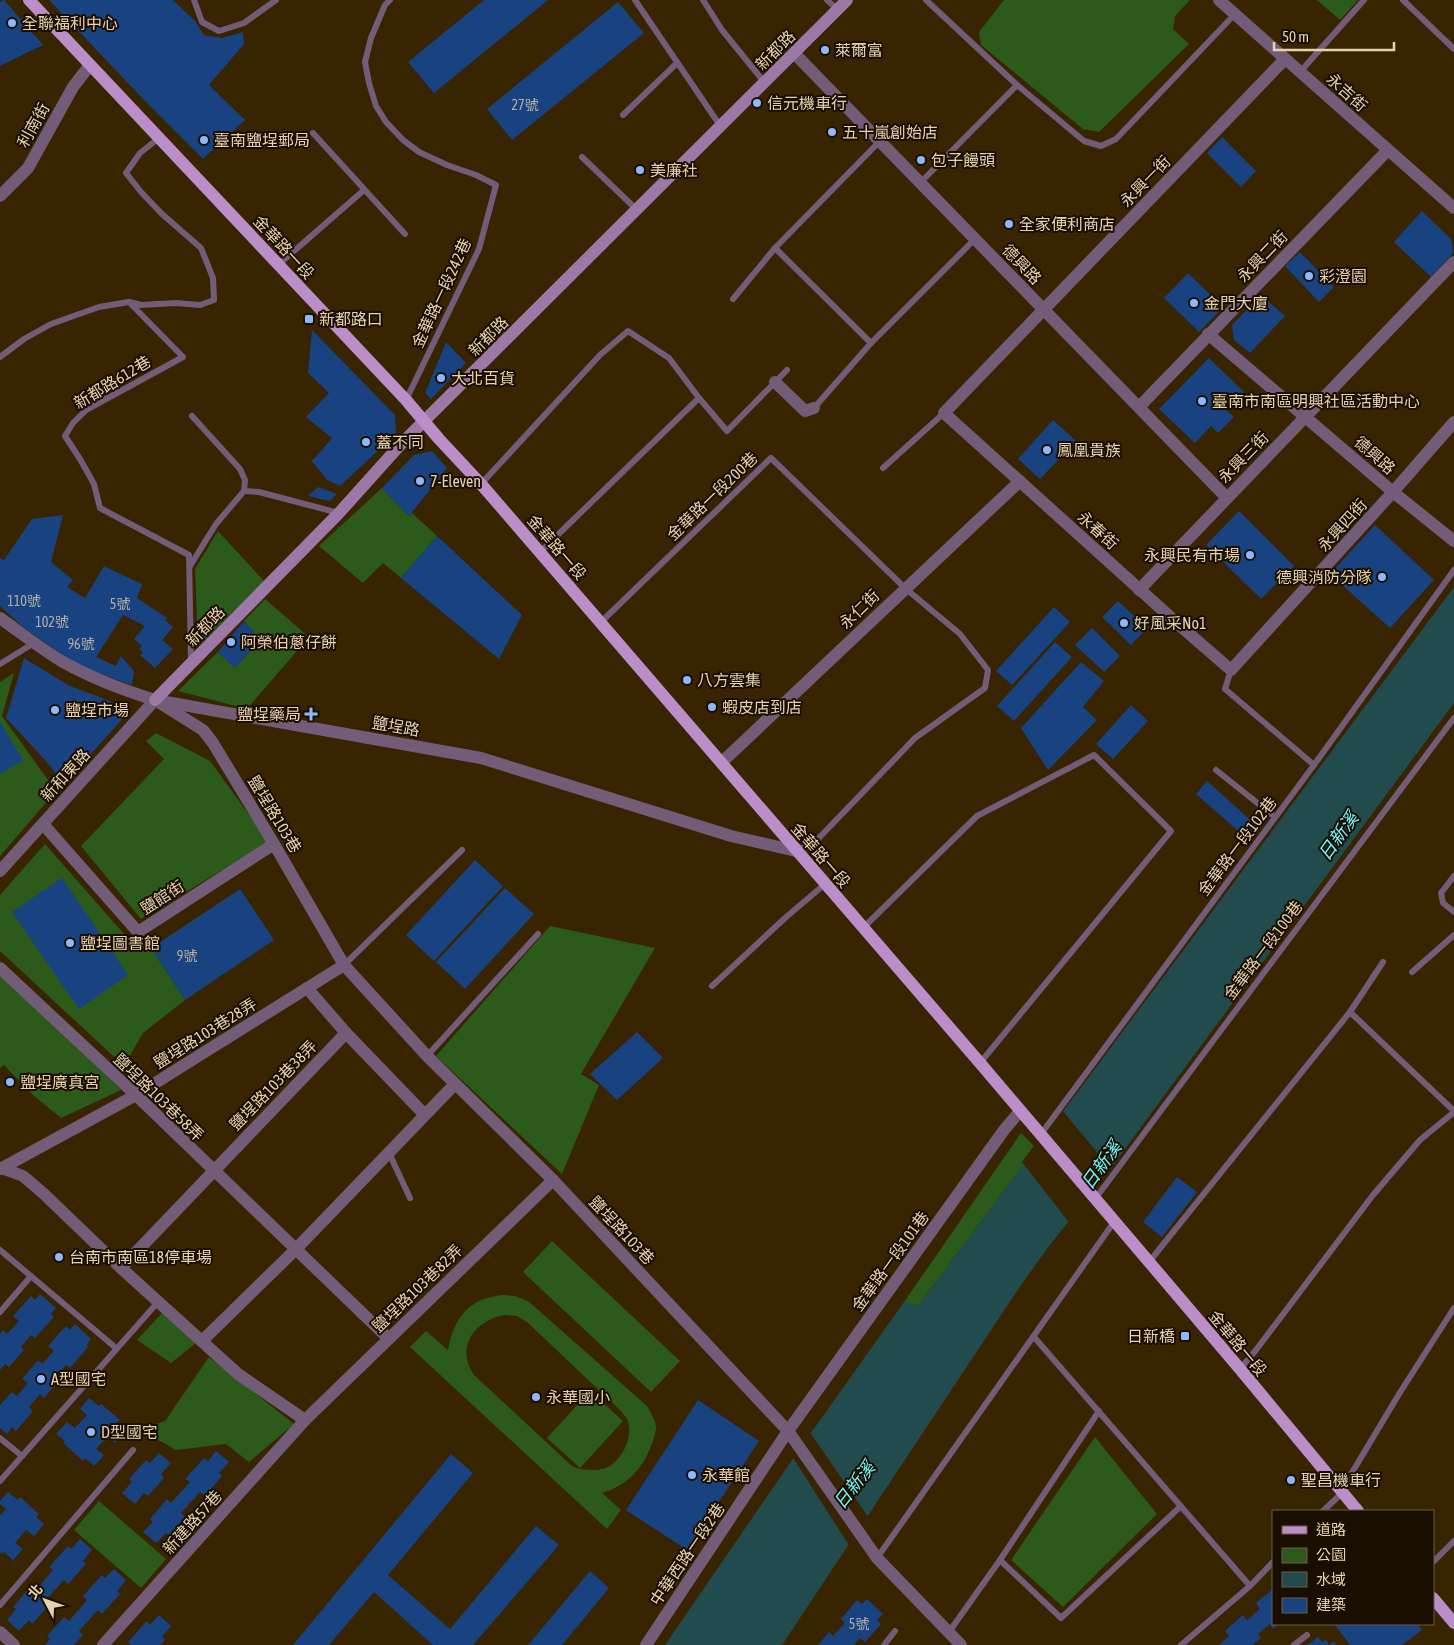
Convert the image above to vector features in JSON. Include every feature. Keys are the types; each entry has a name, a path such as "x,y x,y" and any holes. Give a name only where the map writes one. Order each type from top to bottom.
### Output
{"main road":[{"name":"金華路一段","path":"29,0 406,400 438,439 481,484 722,762 1040,1135"},
{"path":"1040,1135 1093,1198"},
{"name":"金華路一段","path":"1093,1198 1240,1369 1357,1510"},
{"path":"1434,1599 1454,1623"}],"street":[{"name":"新都路","path":"155,700 339,513 402,444 847,0"},
{"name":"永吉街","path":"1219,0 1454,208"},
{"name":"德興路","path":"794,53 1227,498"},
{"name":"永興一街","path":"944,413 1285,59"},
{"name":"利南街","path":"0,196 28,168 73,87 90,65"},
{"name":"永興二街","path":"1139,407 1388,150"},
{"name":"永興三街","path":"1139,590 1454,262"},
{"name":"德興路","path":"1208,334 1393,492 1454,540"},
{"path":"775,382 805,411 814,408"},
{"name":"永春街","path":"944,413 1139,590 1231,670"},
{"name":"永興四街","path":"1231,670 1454,422"},
{"name":"永仁街","path":"722,762 1020,482"},
{"name":"鹽埕路","path":"0,618 64,662 139,695 155,700 481,758 731,836 796,851"},
{"name":"新和東路","path":"0,871 155,700"},
{"name":"鹽埕路103巷","path":"155,700 203,730 213,743 344,964 427,1056 553,1180 792,1436 877,1558 961,1645"},
{"name":"鹽館街","path":"43,824 138,932 274,844"},
{"name":"鹽埕路103巷28弄","path":"1,1168 136,1096 344,964"},
{"name":"鹽埕路103巷58弄","path":"0,968 388,1338"},
{"path":"307,988 346,1033 424,1114"},
{"name":"鹽埕路103巷38弄","path":"121,1268 346,1033"},
{"path":"202,1341 295,1250 389,1154 424,1114 455,1084"},
{"name":"金華路一段101巷","path":"792,1436 1004,1130 1020,1111"},
{"path":"1,1168 23,1176 238,1374 305,1420"},
{"name":"鹽埕路103巷82弄","path":"305,1420 553,1180"},
{"name":"新建路57巷","path":"103,1645 305,1420"},
{"name":"中華西路一段2巷","path":"646,1645 792,1436"},
{"path":"0,1632 14,1645"}],"lane":[{"path":"194,0 202,22 219,31 244,23 276,0"},
{"name":"金華路一段242巷","path":"390,0 371,38 365,62 368,83 376,106 386,122 397,134 419,152 447,166 476,175 496,185 479,249 406,400"},
{"path":"635,0 721,127"},
{"path":"703,0 722,30 765,83"},
{"path":"827,0 838,10"},
{"path":"926,0 1017,85 1084,141 1101,146 1116,139 1235,14"},
{"path":"1300,72 1364,0"},
{"path":"1404,0 1454,49"},
{"path":"623,115 677,63"},
{"path":"920,183 1017,85"},
{"path":"313,133 405,234"},
{"path":"0,357 24,339 51,324 99,308 129,302 200,305 214,300 213,278 201,248 162,214 126,173 140,153 159,138"},
{"path":"733,299 775,248 880,141"},
{"path":"582,157 638,210"},
{"path":"278,265 364,190"},
{"path":"814,408 871,343 975,239"},
{"path":"775,248 871,343"},
{"name":"新都路612巷","path":"129,302 183,357 86,410 73,423 65,436 94,484 100,508 189,555 190,567"},
{"path":"481,484 600,355 628,331 669,358 727,431 787,370"},
{"path":"540,552 699,398"},
{"path":"883,468 944,413"},
{"path":"191,663 190,567 216,524 244,492 245,480 240,469 192,416"},
{"name":"金華路一段200巷","path":"601,622 772,458 905,588"},
{"path":"244,492 259,492 339,513"},
{"name":"金華路一段102巷","path":"1040,1135 1314,765 1454,570"},
{"path":"796,851 816,841 915,738 985,688 988,670 960,634 905,588"},
{"path":"0,664 34,643"},
{"path":"1231,670 1225,689 1314,765"},
{"name":"金華路一段100巷","path":"1093,1198 1454,718"},
{"path":"863,928 977,816 1094,755 1171,831 980,1063"},
{"path":"1216,770 1275,817"},
{"path":"344,964 462,850"},
{"path":"1454,876 1442,893 1443,903 1454,912"},
{"path":"712,986 785,918 825,884"},
{"path":"427,1056 538,934"},
{"path":"1412,972 1454,935"},
{"path":"1149,1262 1350,1012 1383,962"},
{"path":"1240,1369 1373,1195 1420,1140 1454,1112 1350,1012"},
{"path":"389,1154 410,1198"},
{"path":"877,1558 1114,1222"},
{"path":"0,1250 116,1348"},
{"path":"0,1312 31,1276"},
{"path":"0,1481 158,1302"},
{"path":"1325,1510 1342,1493 1350,1476 1454,1308"},
{"path":"1034,1336 1250,1586"},
{"path":"949,1632 1000,1560 1098,1411"},
{"path":"0,1438 22,1456"},
{"path":"0,1605 133,1450"},
{"path":"1000,1560 1061,1618 1181,1506"},
{"path":"1434,1561 1454,1541"},
{"path":"1181,1645 1250,1586 1272,1563"},
{"path":"884,1645 895,1631"},
{"path":"1294,1645 1307,1635"}],"green space":[{"path":"1004,0 1190,0 1175,16 1173,29 1189,44 1099,132 1083,129 981,45 979,32"},
{"path":"1317,0 1358,0 1340,20"},
{"path":"382,488 409,516 412,513 437,536 401,578 383,563 363,583 319,546"},
{"path":"218,531 264,581 198,647 195,569"},
{"path":"265,599 309,637 247,709 178,691 218,652 235,668 260,639 244,621"},
{"path":"14,673 2,716 56,791 0,856 0,682"},
{"path":"156,733 210,761 269,842 141,919 81,846 164,759 146,741"},
{"path":"45,844 131,942 151,948 185,1000 143,1033 124,1066 0,951 0,895"},
{"path":"550,926 655,948 581,1074 599,1085 562,1174 436,1056"},
{"path":"0,973 121,1090 61,1118 33,1095 4,1065 0,1068"},
{"path":"1021,1133 1036,1148 918,1306 904,1302"},
{"path":"552,1241 680,1361 651,1392 523,1272"},
{"path":"502,1295 515,1296 528,1301 647,1406 653,1416 656,1432 647,1455 638,1470 619,1486 602,1493 621,1510 607,1529 410,1347 426,1331 448,1350 454,1328 464,1312 480,1301","holes":["505,1315 517,1316 527,1322 627,1418 629,1428 628,1441 618,1459 608,1467 600,1470 573,1467 473,1374 467,1361 468,1343 471,1336 482,1324 489,1320"]},
{"path":"162,1313 196,1343 171,1363 137,1340"},
{"path":"209,1357 294,1424 249,1462 226,1444 176,1450 153,1437 143,1428 165,1421"},
{"path":"590,1391 623,1421 580,1468 547,1438"},
{"path":"1095,1437 1157,1514 1063,1607 1011,1560"},
{"path":"99,1501 166,1559 141,1588 74,1530"}],"water":[{"name":"日新溪","path":"1454,587 1454,703 1102,1180 1049,1246 1019,1288 782,1645 665,1645 803,1444 904,1302 918,1306"}],"pier":[{"path":"1061,1109 1113,1171 1071,1225 1022,1162"},
{"path":"809,1431 869,1518 850,1547 792,1456"}],"building":[{"name":"全聯福利中心","path":"4,0 43,45 0,66 0,2"},
{"path":"49,0 173,0 195,21 204,35 222,38 243,32 244,44 209,85 245,120 203,159"},
{"path":"484,0 548,0 434,93 408,62"},
{"path":"618,2 644,33 512,140 487,109"},
{"path":"1222,137 1256,171 1241,187 1207,153"},
{"path":"1422,211 1451,239 1453,253 1431,277 1394,242"},
{"name":"彩澄園","path":"1300,252 1334,287 1319,302 1285,266"},
{"name":"金門大廈","path":"1188,273 1223,307 1199,332 1164,298"},
{"path":"1261,295 1285,316 1250,353 1234,340 1232,325"},
{"path":"312,330 395,415 396,434 340,486 327,480 312,461 332,438 306,417 329,393 308,373"},
{"name":"大北百貨","path":"446,342 466,363 431,399 425,393"},
{"name":"臺南市南區明興社區活動中心","path":"1209,358 1244,392 1226,410 1234,417 1218,433 1211,426 1195,443 1159,409"},
{"name":"鳳凰貴族","path":"1053,420 1076,441 1040,479 1018,459"},
{"path":"432,451 447,468 409,516 382,488 414,455"},
{"path":"318,487 337,494 330,501 308,496"},
{"name":"永興民有市場","path":"1239,511 1294,566 1261,599 1206,545"},
{"path":"63,515 51,562 73,580 67,587 85,598 104,566 142,584 137,598 167,618 165,620 173,627 162,640 173,649 155,668 140,655 143,653 139,649 142,646 134,639 145,626 123,615 96,657 116,666 121,656 134,671 132,685 78,666 24,628 0,606 0,558 4,560 32,519"},
{"name":"德興消防分隊","path":"1375,525 1434,580 1390,628 1330,574"},
{"path":"437,536 522,615 499,659 401,578"},
{"name":"好風采No1","path":"1118,601 1147,628 1131,645 1102,617"},
{"path":"1054,607 1070,622 1012,685 996,671"},
{"path":"244,621 260,639 235,668 218,652"},
{"name":"好風采No1","path":"1092,628 1120,656 1104,672 1075,645"},
{"path":"1055,642 1072,657 1014,721 997,706"},
{"name":"鹽埕市場","path":"24,658 68,685 112,702 124,717 64,784 45,760 6,718"},
{"path":"1081,662 1104,681 1083,707 1097,720 1048,770 1021,728"},
{"path":"1131,705 1148,721 1113,759 1096,744"},
{"path":"0,722 23,760 0,774"},
{"path":"1207,781 1256,825 1245,837 1196,794"},
{"path":"475,860 503,886 434,961 406,935"},
{"name":"鹽埕圖書館","path":"62,878 128,975 79,1009 12,912"},
{"path":"505,888 534,914 465,989 436,962"},
{"path":"240,889 274,940 185,1000 151,948"},
{"path":"637,1032 663,1058 617,1100 590,1074"},
{"path":"1177,1177 1197,1192 1162,1237 1143,1222"},
{"name":"A型國宅","path":"40,1294 56,1308 51,1314 54,1317 35,1338 31,1335 21,1347 24,1350 9,1367 5,1364 0,1370 0,1334 3,1330 7,1334 19,1321 13,1316 31,1296 35,1300"},
{"name":"A型國宅","path":"75,1324 91,1339 86,1345 88,1347 70,1368 66,1365 55,1377 59,1380 44,1398 40,1394 29,1407 33,1411 16,1431 12,1427 7,1434 0,1428 0,1405 12,1392 17,1396 28,1383 22,1379 38,1360 42,1364 54,1351 48,1346 66,1326 70,1330"},
{"name":"D型國宅","path":"89,1398 99,1406 101,1404 120,1420 117,1423 126,1430 115,1443 108,1436 96,1449 104,1455 94,1466 85,1458 83,1461 56,1434 67,1422 75,1428 87,1415 80,1409"},
{"name":"永華館","path":"698,1400 759,1441 687,1550 626,1510"},
{"path":"216,1451 229,1462 219,1473 222,1476 205,1496 200,1492 181,1513 185,1517 169,1535 166,1533 156,1543 143,1532 153,1522 150,1519 167,1499 171,1503 190,1482 185,1479 204,1458 208,1461"},
{"path":"159,1453 171,1463 161,1474 164,1478 148,1496 144,1493 135,1504 122,1493 132,1482 129,1479 146,1460 150,1463"},
{"path":"451,1454 473,1473 388,1575 450,1629 536,1526 559,1545 473,1645 433,1645 374,1592 329,1645 293,1645"},
{"path":"8,1492 18,1500 20,1497 39,1514 36,1517 44,1524 34,1536 26,1530 15,1543 23,1549 13,1560 4,1552 0,1553 0,1515 6,1509 0,1504 0,1501"},
{"path":"80,1539 92,1550 83,1561 86,1564 68,1584 64,1580 45,1601 49,1605 32,1624 29,1620 19,1631 7,1620 16,1609 13,1607 30,1587 35,1591 53,1570 49,1567 68,1546 71,1549"},
{"path":"114,1569 126,1580 117,1591 120,1594 102,1614 98,1610 79,1631 83,1635 74,1645 45,1645 50,1639 47,1636 64,1617 69,1621 87,1600 83,1596 102,1575 105,1578"},
{"path":"590,1571 609,1588 562,1645 528,1645"},
{"path":"1272,1590 1272,1625 1278,1625 1273,1629 1270,1624 1258,1634 1261,1638 1252,1645 1219,1645 1229,1636 1225,1631 1243,1615 1247,1620 1260,1609 1256,1603"},
{"path":"867,1599 883,1614 877,1620 881,1624 865,1642 860,1638 854,1645 818,1645 829,1632 833,1636 845,1623 841,1619 857,1600 862,1604"},
{"path":"159,1615 171,1626 162,1637 165,1640 160,1645 131,1645 128,1642 147,1621 150,1625"},
{"path":"1335,1625 1418,1625 1422,1630 1402,1645 1350,1645"},
{"path":"1318,1637 1322,1642 1326,1640 1329,1645 1307,1645"}],"place":[{"name":"全聯福利中心","path":"12,23"},
{"name":"萊爾富","path":"825,50"},
{"name":"信元機車行","path":"757,103"},
{"name":"五十嵐創始店","path":"832,132"},
{"name":"臺南鹽埕郵局","path":"204,140"},
{"name":"包子饅頭","path":"921,160"},
{"name":"美廉社","path":"640,170"},
{"name":"全家便利商店","path":"1009,224"},
{"name":"彩澄園","path":"1309,276"},
{"name":"金門大廈","path":"1194,303"},
{"name":"新都路口","path":"309,319"},
{"name":"大北百貨","path":"441,378"},
{"name":"臺南市南區明興社區活動中心","path":"1202,401"},
{"name":"蓋不同","path":"366,442"},
{"name":"鳳凰貴族","path":"1047,450"},
{"name":"7-Eleven","path":"420,481"},
{"name":"永興民有市場","path":"1250,555"},
{"name":"德興消防分隊","path":"1382,577"},
{"name":"好風采No1","path":"1124,623"},
{"name":"阿榮伯蔥仔餅","path":"231,642"},
{"name":"八方雲集","path":"687,680"},
{"name":"蝦皮店到店","path":"712,707"},
{"name":"鹽埕市場","path":"55,710"},
{"name":"鹽埕藥局","path":"311,714"},
{"name":"鹽埕圖書館","path":"70,943"},
{"name":"鹽埕廣真宮","path":"10,1082"},
{"name":"台南市南區18停車場","path":"59,1257"},
{"name":"日新橋","path":"1185,1336"},
{"name":"A型國宅","path":"41,1379"},
{"name":"永華國小","path":"536,1397"},
{"name":"D型國宅","path":"91,1432"},
{"name":"永華館","path":"692,1475"},
{"name":"聖昌機車行","path":"1291,1480"}]}
